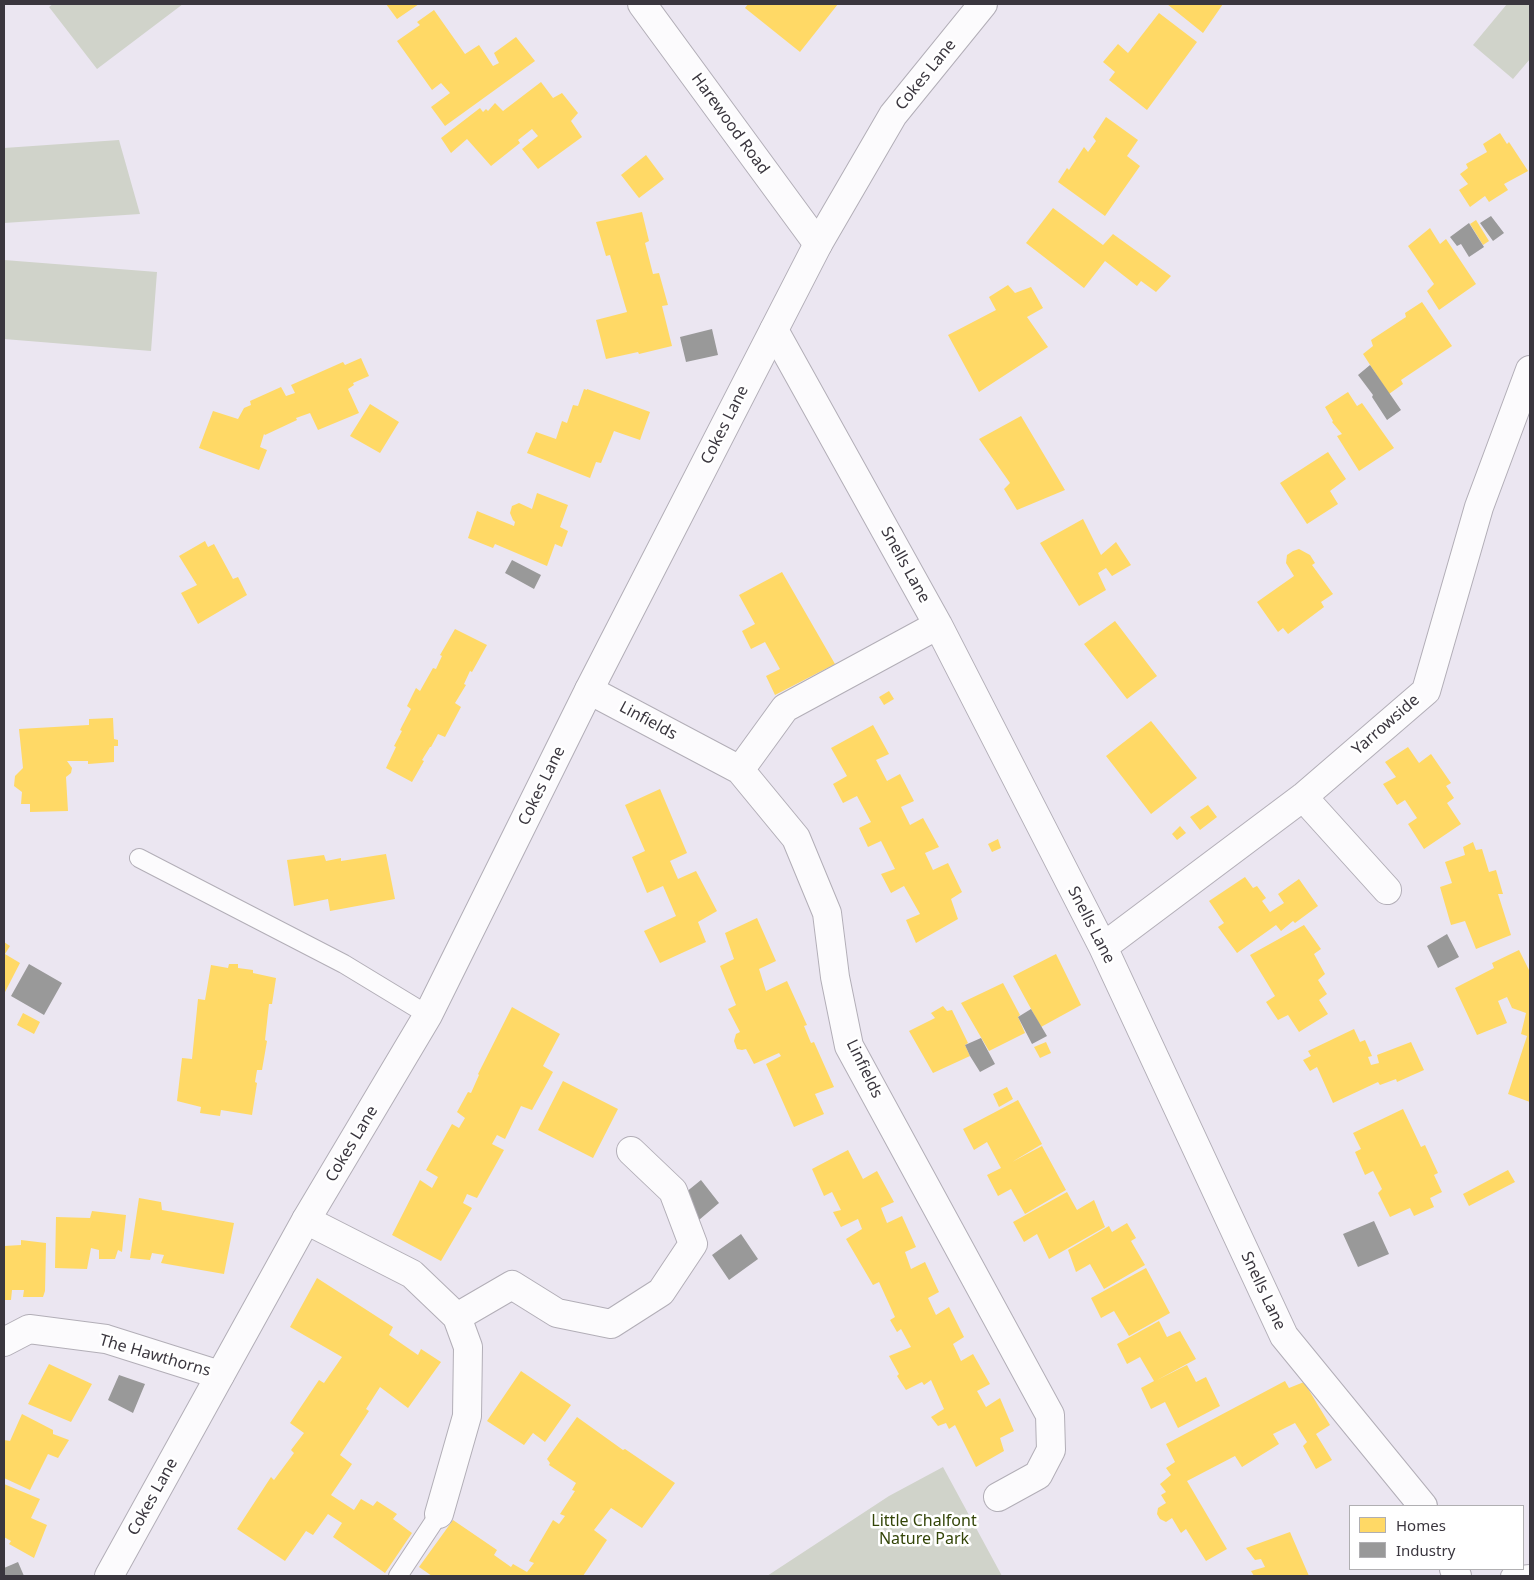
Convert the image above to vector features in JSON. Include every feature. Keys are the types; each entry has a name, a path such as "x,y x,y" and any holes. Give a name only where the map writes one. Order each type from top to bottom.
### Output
{"street":[{"name":"Harewood Road","path":"642,4 818,244"},
{"name":"Cokes Lane","path":"109,1576 306,1220 428,1015 589,690 818,244 893,115 983,4"},
{"name":"Snells Lane","path":"774,330 938,625 1103,947 1284,1336 1422,1505"},
{"name":"Yarrowside","path":"1103,947 1303,797 1426,691 1479,507 1530,370"},
{"path":"740,770 785,708 938,625"},
{"name":"Linfields","path":"589,690 740,770 796,838 827,913 835,977 849,1046 1050,1415 1051,1450 1038,1475 998,1496"},
{"path":"1303,797 1388,890"},
{"path":"457,1317 512,1285 557,1313 611,1324 661,1292 694,1244 673,1191 630,1150"},
{"path":"306,1220 412,1274 457,1317 468,1347 466,1416 438,1514"},
{"name":"The Hawthorns","path":"4,1342 29,1329 106,1339 220,1375"}],"lane":[{"path":"139,858 344,964 428,1015"},
{"path":"398,1576 438,1514"},
{"path":"1510,1576 1530,1574"}],"green space":[{"path":"53,4 183,4 97,69 49,7"},
{"path":"1507,4 1530,4 1530,59 1513,79 1473,45"},
{"path":"119,140 140,214 4,223 4,148"},
{"path":"4,260 157,272 151,351 4,339"},
{"name":"Little Chalfont Nature Park","path":"943,1467 1002,1576 767,1576 889,1496"}],"building: Homes":[{"path":"386,4 419,4 397,19"},
{"path":"748,4 838,4 800,52 745,8"},
{"path":"1167,4 1223,4 1203,33"},
{"path":"434,10 465,54 479,45 493,66 499,63 494,53 516,37 535,61 445,126 431,107 450,93 441,83 432,90 397,41 420,25 417,22"},
{"path":"1159,13 1197,42 1147,110 1109,80 1115,72 1103,62 1118,44 1128,53"},
{"path":"541,82 553,98 562,93 578,113 571,121 582,137 538,169 522,149 538,136 532,129 518,140 520,143 491,166 467,139 451,153 441,138 480,108 483,112 486,109 488,111 495,103 503,111"},
{"path":"1106,117 1138,140 1127,156 1140,166 1105,216 1058,182 1067,168 1069,170 1084,147 1088,152 1096,141 1093,137"},
{"path":"1500,133 1507,144 1509,142 1528,171 1504,184 1508,190 1489,202 1485,196 1470,207 1459,190 1468,184 1460,174 1468,168 1466,164 1487,152 1483,144"},
{"path":"646,155 664,179 639,198 621,175"},
{"path":"1053,208 1103,245 1113,234 1171,276 1156,292 1141,281 1137,286 1105,261 1084,288 1026,243"},
{"path":"642,212 649,241 645,243 653,274 659,273 668,305 662,306 672,346 606,359 596,320 627,312 610,255 606,256 596,222"},
{"path":"1476,220 1489,241 1483,245 1470,224"},
{"path":"1430,228 1440,244 1446,239 1476,284 1439,310 1427,291 1434,284 1408,246"},
{"path":"1008,285 1015,293 1031,287 1043,308 1027,317 1048,347 979,392 948,335 996,310 989,297"},
{"path":"1422,302 1452,346 1401,380 1403,384 1389,394 1363,354 1373,346 1371,340 1406,317 1405,313"},
{"path":"361,358 369,376 353,383 354,385 348,389 359,413 318,430 310,413 264,434 260,447 267,450 259,470 199,448 213,411 238,419 244,408 251,405 250,401 281,387 286,396 295,393 291,385 343,362 345,365"},
{"path":"584,389 650,412 640,440 614,431 601,463 596,462 590,478 527,453 536,432 556,439 562,421 567,423 573,405 578,406"},
{"path":"1348,392 1357,406 1362,403 1394,448 1359,471 1337,436 1342,434 1332,422 1325,407"},
{"path":"370,404 399,422 380,453 350,436"},
{"path":"1021,416 1065,490 1017,510 1004,489 1010,483 979,439"},
{"path":"1328,452 1346,479 1330,491 1338,504 1307,524 1280,483"},
{"path":"537,493 568,505 560,527 568,531 562,547 555,544 547,566 495,544 493,548 468,538 477,511 514,526 515,522 510,513 512,506 519,503 532,509"},
{"path":"1083,519 1101,555 1116,542 1131,565 1112,576 1106,568 1098,573 1106,590 1079,606 1040,543"},
{"path":"205,541 208,547 214,544 233,579 238,577 247,595 198,624 181,593 197,585 179,556"},
{"path":"1299,549 1310,555 1315,563 1312,565 1333,594 1321,602 1324,607 1288,634 1283,628 1278,632 1257,602 1294,576 1286,563 1287,555"},
{"path":"782,572 835,664 775,695 766,676 780,669 765,642 751,649 742,631 755,624 739,595"},
{"path":"1115,621 1157,676 1127,699 1084,644"},
{"path":"455,629 487,645 472,672 470,671 464,684 466,685 455,703 461,707 445,737 438,734 422,760 424,761 412,782 386,768 402,731 400,730 411,709 407,706 416,688 420,691 433,668 436,669 442,656 440,655"},
{"path":"889,691 894,699 884,705 879,697"},
{"path":"113,718 114,739 118,740 118,746 114,746 114,762 88,764 88,761 67,761 72,768 71,773 66,777 68,811 30,812 30,804 21,804 22,792 14,786 15,776 23,768 19,729 89,725 89,719"},
{"path":"1151,721 1197,778 1151,814 1106,756"},
{"path":"873,725 889,754 876,760 887,781 900,774 914,801 901,807 910,825 923,818 939,847 925,853 933,870 948,863 962,892 951,899 958,919 916,943 906,920 920,914 904,886 891,893 881,874 895,869 881,841 868,847 859,828 871,822 857,796 843,803 833,784 847,776 831,748"},
{"path":"1408,747 1419,763 1431,754 1451,783 1446,786 1454,798 1447,803 1461,824 1424,849 1408,824 1417,818 1405,800 1397,805 1383,784 1396,777 1385,762"},
{"path":"660,789 687,853 670,861 678,879 696,871 717,911 698,922 706,942 660,963 644,931 676,916 663,886 647,893 632,857 645,851 625,805"},
{"path":"1208,805 1217,817 1200,830 1190,817"},
{"path":"1180,826 1186,833 1177,840 1172,834"},
{"path":"998,839 1001,848 992,852 988,844"},
{"path":"1473,842 1476,850 1482,849 1489,872 1496,870 1503,894 1498,894 1511,935 1476,949 1465,921 1451,925 1440,887 1452,883 1445,862 1465,855 1463,847"},
{"path":"386,854 395,899 330,911 328,899 294,906 287,860 324,855 326,861 341,858 341,861"},
{"path":"1245,877 1253,888 1257,886 1266,898 1262,901 1270,912 1284,903 1278,894 1299,879 1318,906 1295,923 1293,921 1281,931 1276,925 1237,953 1218,927 1224,923 1209,901"},
{"path":"757,918 776,961 759,969 766,991 787,981 807,1025 804,1026 811,1043 814,1042 834,1087 815,1094 824,1114 794,1127 766,1064 781,1056 779,1053 754,1064 746,1049 737,1049 734,1041 736,1034 740,1032 728,1009 736,1005 720,966 734,959 725,933"},
{"path":"1304,925 1321,949 1314,954 1325,974 1318,980 1327,994 1319,1000 1328,1014 1299,1032 1288,1015 1278,1020 1266,1002 1275,996 1250,955"},
{"path":"4,942 10,946 5,954 20,963 4,994"},
{"path":"1519,950 1530,972 1530,1102 1508,1094 1527,1036 1521,1034 1526,1013 1512,1008 1507,997 1498,1001 1507,1023 1477,1035 1455,988 1494,968 1492,963"},
{"path":"1056,954 1081,1005 1041,1027 1013,976"},
{"path":"229,964 238,964 238,968 253,970 253,973 276,978 272,1004 269,1004 265,1040 267,1041 262,1070 257,1070 252,1115 221,1110 220,1116 200,1113 201,1107 177,1101 182,1058 192,1059 198,999 205,1000 211,965 228,968"},
{"path":"1003,983 1020,1015 1018,1017 1025,1033 989,1051 961,1003"},
{"path":"943,1006 947,1011 952,1010 968,1043 965,1045 970,1056 933,1073 909,1031 935,1018 931,1013"},
{"path":"512,1007 560,1034 543,1066 553,1072 532,1110 521,1106 505,1139 497,1135 492,1144 504,1150 477,1198 467,1194 463,1203 472,1208 441,1261 392,1235 420,1180 432,1188 438,1177 426,1170 452,1124 459,1128 465,1118 457,1112 468,1092 471,1093 478,1074"},
{"path":"23,1013 40,1022 34,1034 17,1025"},
{"path":"1354,1029 1360,1042 1365,1040 1372,1056 1368,1057 1371,1065 1379,1063 1377,1055 1411,1042 1424,1070 1397,1082 1396,1079 1380,1085 1378,1082 1333,1103 1317,1067 1310,1071 1303,1060 1311,1056 1308,1051"},
{"path":"1046,1042 1051,1053 1040,1058 1034,1047"},
{"path":"563,1081 618,1109 593,1158 538,1130"},
{"path":"1007,1087 1013,1099 999,1107 993,1094"},
{"path":"1018,1100 1042,1144 1012,1162 1042,1146 1066,1190 1025,1214 1011,1189 998,1196 987,1175 1001,1168 987,1142 974,1150 963,1129"},
{"path":"1403,1109 1421,1147 1425,1145 1438,1173 1434,1175 1442,1192 1430,1198 1434,1207 1414,1216 1410,1208 1390,1217 1378,1193 1382,1189 1373,1171 1365,1175 1355,1152 1361,1149 1353,1133"},
{"path":"848,1150 863,1179 877,1171 894,1202 881,1208 887,1223 902,1216 916,1247 905,1252 911,1269 925,1262 939,1292 928,1298 936,1315 949,1307 964,1337 953,1344 961,1361 973,1354 990,1384 977,1391 986,1407 1000,1398 1014,1431 1000,1438 1004,1451 976,1467 955,1425 949,1429 946,1423 938,1426 931,1417 944,1409 931,1380 924,1385 922,1382 906,1390 897,1376 899,1374 889,1356 911,1347 901,1329 897,1332 890,1320 895,1317 879,1282 873,1285 846,1239 862,1229 858,1219 841,1227 833,1212 841,1210 832,1192 824,1196 812,1169"},
{"path":"1508,1170 1515,1182 1469,1206 1463,1194"},
{"path":"1067,1192 1077,1210 1094,1200 1105,1227 1049,1259 1037,1234 1024,1242 1013,1222"},
{"path":"139,1198 161,1202 162,1210 234,1223 224,1274 161,1263 164,1255 152,1253 150,1260 130,1258"},
{"path":"92,1211 126,1215 122,1252 118,1250 115,1259 99,1259 99,1250 91,1248 87,1269 55,1268 56,1217 90,1218"},
{"path":"1127,1223 1136,1238 1131,1241 1145,1265 1104,1289 1090,1264 1076,1272 1068,1250 1109,1226 1112,1232"},
{"path":"21,1240 46,1243 45,1291 43,1297 23,1297 24,1290 12,1290 11,1300 4,1300 4,1246 21,1245"},
{"path":"1146,1268 1170,1313 1129,1336 1114,1311 1101,1318 1091,1298"},
{"path":"317,1278 393,1327 389,1335 418,1355 421,1349 441,1362 408,1408 380,1387 366,1409 369,1411 340,1455 352,1464 331,1495 354,1510 361,1499 373,1506 377,1501 397,1514 393,1519 412,1533 385,1573 333,1537 342,1523 328,1514 313,1535 306,1531 285,1561 237,1529 271,1477 274,1480 294,1453 291,1450 304,1433 290,1423 319,1380 324,1383 342,1357 290,1327"},
{"path":"1159,1321 1167,1337 1180,1331 1196,1359 1157,1380 1187,1365 1196,1382 1206,1377 1220,1406 1178,1428 1165,1402 1151,1409 1141,1388 1154,1381 1140,1357 1127,1364 1117,1344"},
{"path":"49,1364 92,1384 71,1422 28,1404"},
{"path":"521,1371 571,1405 545,1442 533,1433 524,1445 487,1421"},
{"path":"1285,1381 1289,1388 1304,1382 1330,1425 1316,1434 1332,1460 1316,1469 1303,1446 1307,1442 1295,1423 1273,1434 1279,1444 1242,1467 1235,1456 1187,1481 1227,1549 1206,1561 1186,1529 1181,1533 1172,1518 1166,1522 1160,1519 1157,1514 1158,1508 1166,1503 1161,1495 1166,1492 1160,1484 1171,1475 1166,1468 1175,1462 1166,1444"},
{"path":"22,1414 53,1430 53,1434 69,1440 58,1458 48,1454 30,1490 4,1478 4,1440 10,1441"},
{"path":"577,1417 623,1450 625,1449 675,1483 642,1528 611,1508 594,1530 607,1540 583,1576 432,1576 419,1567 453,1520 497,1550 494,1555 511,1567 513,1564 527,1572 534,1563 529,1561 553,1520 559,1524 565,1516 560,1514 575,1491 572,1490 576,1483 549,1465 550,1463 547,1459"},
{"path":"4,1484 40,1499 31,1518 47,1525 34,1558 9,1544 11,1541 4,1537"},
{"path":"1290,1532 1309,1576 1254,1576 1251,1571 1265,1567 1261,1559 1255,1560 1246,1548"}],"building: Industry":[{"path":"1491,216 1504,233 1493,241 1480,223"},
{"path":"1469,223 1484,247 1469,257 1461,244 1457,246 1450,237"},
{"path":"712,329 718,355 686,362 680,337"},
{"path":"1370,365 1401,410 1387,420 1372,397 1373,395 1358,375"},
{"path":"512,560 541,575 534,589 505,573"},
{"path":"1447,934 1459,957 1438,968 1427,946"},
{"path":"29,964 62,983 44,1015 11,996"},
{"path":"1031,1009 1047,1036 1032,1044 1018,1017"},
{"path":"981,1038 995,1064 980,1072 965,1045"},
{"path":"701,1180 719,1203 699,1220 680,1197"},
{"path":"1374,1221 1389,1254 1358,1267 1343,1234"},
{"path":"741,1234 758,1259 729,1280 712,1255"},
{"path":"119,1375 145,1384 133,1413 108,1400"},
{"path":"18,1562 24,1576 4,1576 4,1568"}]}
